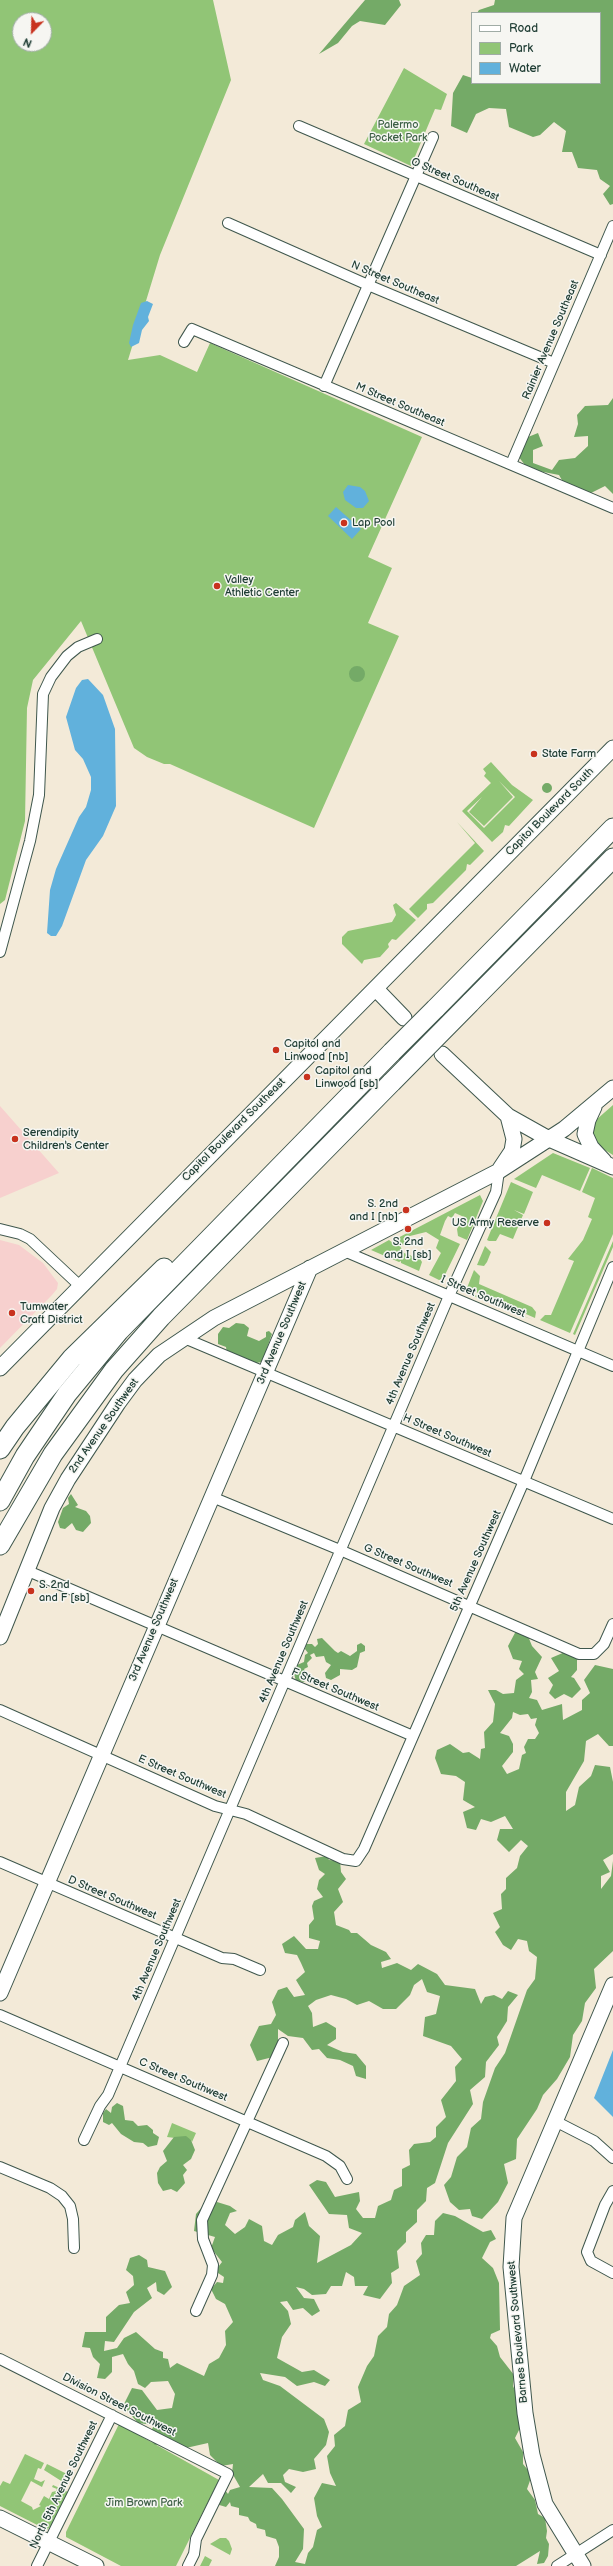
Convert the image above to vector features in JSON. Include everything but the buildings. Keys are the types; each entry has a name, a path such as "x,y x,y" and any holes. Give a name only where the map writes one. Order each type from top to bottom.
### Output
{"highway":[{"path":"0,1500 25,1456 92,1363 119,1331 227,1219 613,828"},
{"path":"0,1545 60,1442 114,1370 161,1317 613,858"},
{"path":"0,1449 43,1392 98,1331 156,1274 227,1219"}],"street":[{"name":"O Street Southeast","path":"299,126 601,255"},
{"path":"324,386 433,137"},
{"name":"N Street Southeast","path":"228,223 368,285 554,363"},
{"name":"Rainier Avenue Southeast","path":"510,464 613,226"},
{"name":"M Street Southeast","path":"184,342 192,329 613,508"},
{"path":"0,952 30,841 39,795 43,694 51,677 67,656 78,647 97,639"},
{"name":"Capitol Boulevard South","path":"503,859 613,748"},
{"name":"Capitol Boulevard Southeast","path":"0,1368 503,859"},
{"path":"376,989 404,1018"},
{"path":"442,1054 508,1116 549,1139 609,1165"},
{"path":"549,1139 596,1104 613,1088"},
{"path":"596,1104 588,1120 585,1134 591,1148 609,1165"},
{"path":"499,1171 512,1151 514,1140 508,1116"},
{"name":"2nd Avenue Southwest","path":"0,1637 28,1571 52,1508 68,1479 135,1380 159,1355 214,1318 499,1171 549,1139"},
{"name":"4th Avenue Southwest","path":"84,2140 120,2066 176,1938 393,1426 496,1192 499,1171"},
{"path":"0,1229 20,1234 33,1242 80,1286"},
{"name":"I Street Southwest","path":"344,1251 613,1366"},
{"name":"5th Avenue Southwest","path":"356,1861 364,1849 524,1481 613,1267"},
{"name":"3rd Avenue Southwest","path":"0,1993 310,1268"},
{"name":"H Street Southwest","path":"184,1338 613,1519"},
{"name":"G Street Southwest","path":"212,1497 340,1550 579,1654 594,1654 604,1644 613,1624"},
{"name":"F Street Southwest","path":"28,1571 413,1736"},
{"name":"E Street Southwest","path":"0,1710 102,1756 230,1810 246,1814 343,1859 356,1861"},
{"name":"D Street Southwest","path":"0,1862 222,1958 234,1959 260,1970"},
{"name":"Barnes Boulevard Southwest","path":"579,2560 546,2504 532,2455 525,2413 511,2267 514,2218 613,1985"},
{"name":"C Street Southwest","path":"0,2015 326,2156 340,2166 347,2179"},
{"path":"196,2312 212,2275 213,2265 203,2239 202,2220 240,2134 248,2121 283,2043"},
{"path":"555,2121 594,2141 613,2158"},
{"path":"0,2167 50,2188 62,2196 70,2206 74,2248"},
{"path":"613,2191 591,2237 587,2252 591,2261 613,2273"},
{"name":"Division Street Southwest","path":"0,2359 228,2474 196,2539 194,2554 188,2566"},
{"name":"North 5th Avenue Southwest","path":"37,2566 112,2415"},
{"path":"0,2518 96,2566"},
{"path":"557,2566 579,2560 613,2530"}],"shaded area":[{"name":"Serendipity Children's Center","path":"0,1106 59,1173 0,1198"},
{"name":"Tumwater Craft District","path":"0,1240 19,1245 43,1263 58,1283 57,1289 52,1295 0,1348"}],"green space":[{"path":"0,0 213,0 231,80 160,255 128,360 160,355 197,372 210,343 422,437 368,557 392,568 368,623 399,636 314,828 170,764 164,764 147,757 134,748 81,621 33,680 27,708 25,821 5,900 0,904"},
{"path":"365,0 399,0 401,5 385,25 360,21 352,26 338,43 319,54"},
{"path":"495,0 613,0 613,204 610,205 603,194 610,186 600,179 597,170 578,168 572,152 562,152 566,131 554,122 540,135 533,137 509,127 506,109 489,108 476,114 467,133 451,126 453,93 463,75 471,78 471,84 601,84 601,12 478,12 479,10 494,5"},
{"name":"Palermo Pocket Park","path":"404,68 447,94 441,110 435,109 411,166 364,144"},
{"path":"613,398 613,494 605,486 591,493 563,482 559,475 528,469 518,456 528,437 538,433 543,446 533,450 533,463 552,470 559,460 575,458 588,446 588,436 574,437 578,424 577,415 585,406 608,405"},
{"path":"357,666 364,671 365,674 360,681 357,682 350,677 349,674 354,667"},
{"path":"491,762 512,785 533,800 509,826 505,825 503,832 492,842 462,811 491,783 484,776 486,773 483,769","holes":["499,781 515,797 484,828 467,811 482,797 469,812 484,826 513,797"]},
{"path":"545,783 549,783 552,788 549,793 545,793 542,790 542,786"},
{"path":"457,822 484,851 470,865 467,864 466,870 433,903 427,904 427,909 418,918 409,909 475,843"},
{"path":"396,903 416,920 396,940 392,939 388,944 389,947 380,957 364,960 362,964 342,944 342,937 348,931 392,922 396,915 393,905"},
{"path":"613,1105 613,1155 595,1144 592,1129 596,1120"},
{"path":"553,1153 590,1168 580,1191 542,1175 536,1188 514,1179"},
{"path":"592,1168 613,1178 613,1234 570,1333 540,1320 545,1315 551,1315 574,1261 568,1259 583,1240 592,1219 588,1217 595,1198 582,1192"},
{"path":"511,1182 533,1192 524,1214 514,1210 523,1215 513,1239 500,1234 496,1241 489,1241 487,1240"},
{"path":"480,1195 483,1201 467,1240 458,1236 457,1229 464,1217 455,1213 452,1218 448,1216 445,1221 440,1235 460,1244 443,1279 439,1280 429,1275 441,1253 436,1248 439,1240 426,1232 410,1236 407,1245 399,1244 404,1253 420,1259 422,1262 419,1271 401,1263 401,1261 399,1262 371,1250 389,1240 393,1243 392,1241"},
{"path":"613,1241 613,1247 575,1335 573,1334"},
{"path":"485,1246 491,1252 487,1262 484,1266 477,1265"},
{"path":"474,1270 480,1276 479,1284 532,1307 536,1312 535,1318 467,1288"},
{"path":"466,1291 533,1320 466,1293"},
{"path":"236,1323 244,1324 249,1328 247,1336 259,1341 266,1337 266,1332 269,1331 272,1334 262,1362 256,1363 227,1354 226,1347 218,1344 218,1334 223,1327 229,1328"},
{"path":"71,1494 78,1505 75,1507 86,1511 90,1516 91,1523 83,1532 76,1530 72,1523 65,1529 60,1528 58,1522 63,1508 69,1504 68,1498"},
{"path":"516,1631 528,1636 532,1646 542,1657 535,1672 538,1679 531,1680 532,1692 529,1698 537,1700 542,1710 562,1704 563,1720 582,1710 582,1700 590,1693 584,1680 595,1665 613,1669 613,1746 609,1746 598,1734 586,1741 584,1761 566,1792 566,1811 575,1805 579,1787 591,1776 595,1765 610,1767 613,1782 613,1854 603,1860 610,1872 601,1876 601,1889 611,1876 613,1861 613,1951 594,1969 596,1988 585,2003 582,2021 573,2035 570,2057 557,2079 543,2095 537,2109 517,2139 516,2159 504,2164 508,2183 498,2202 482,2219 472,2216 470,2209 459,2210 450,2202 444,2185 451,2177 457,2157 467,2147 471,2128 481,2119 483,2102 495,2068 505,2053 527,1990 535,1979 537,1957 529,1951 527,1941 518,1939 511,1950 503,1945 495,1932 500,1927 493,1913 502,1909 501,1894 506,1889 506,1878 517,1868 520,1856 528,1846 521,1840 509,1852 497,1840 500,1829 513,1829 505,1816 491,1822 481,1819 476,1830 467,1828 463,1812 475,1807 463,1800 465,1782 456,1776 441,1774 435,1758 437,1750 450,1744 463,1753 469,1752 480,1759 481,1749 485,1748 484,1732 493,1722 495,1704 488,1690 496,1690 503,1694 514,1693 516,1680 524,1674 519,1669 522,1661 513,1659 508,1646","holes":["513,1712 520,1715 528,1714 531,1719 537,1718 535,1725 539,1733 535,1739 528,1739 524,1747 526,1753 522,1755 519,1769 507,1774 502,1766 513,1752 513,1744 509,1736 500,1733 512,1718"]},
{"path":"322,1638 338,1653 341,1651 350,1656 357,1651 357,1645 361,1643 365,1646 365,1651 360,1653 357,1667 352,1670 340,1669 340,1675 331,1680 326,1678 325,1673 331,1665 326,1662 324,1656 316,1657 314,1653 310,1655 312,1658 307,1663 308,1667 304,1669 308,1676 304,1682 296,1681 294,1674 297,1665 304,1662 305,1655 308,1653 305,1649 306,1644 312,1644 315,1647 318,1644 317,1639"},
{"path":"565,1652 577,1657 577,1670 571,1677 574,1678 581,1689 572,1698 564,1694 555,1699 549,1693 553,1685 548,1678 559,1671 551,1658"},
{"path":"327,1856 329,1860 340,1861 341,1872 346,1879 338,1889 343,1902 334,1912 336,1925 349,1930 351,1933 357,1933 371,1945 386,1952 391,1959 381,1962 382,1968 397,1963 411,1970 418,1964 437,1974 445,1985 475,1989 481,2004 485,1997 494,1995 502,1999 508,1991 518,1995 508,2007 507,2021 497,2037 499,2045 486,2062 485,2077 470,2090 473,2104 448,2143 435,2183 427,2188 426,2201 417,2210 417,2222 406,2232 406,2242 397,2251 399,2268 391,2273 392,2283 380,2299 363,2295 368,2286 355,2286 354,2277 346,2272 342,2286 331,2286 326,2294 312,2295 304,2289 296,2287 304,2298 314,2299 320,2311 312,2316 303,2308 293,2310 287,2301 280,2302 288,2311 291,2324 282,2337 277,2358 302,2372 314,2370 330,2380 325,2386 314,2382 297,2386 285,2377 260,2373 263,2380 280,2386 324,2419 329,2432 326,2445 314,2459 316,2469 303,2472 289,2469 283,2475 285,2482 296,2487 291,2493 281,2483 268,2483 263,2474 249,2487 272,2488 304,2529 303,2549 295,2562 305,2564 308,2553 313,2547 317,2530 322,2527 317,2516 314,2498 322,2483 336,2486 330,2473 327,2456 335,2446 334,2435 345,2426 348,2410 361,2402 358,2387 367,2366 374,2356 378,2336 387,2327 389,2314 397,2305 404,2286 420,2275 416,2261 422,2254 421,2243 426,2235 434,2235 435,2221 443,2213 455,2216 483,2232 491,2230 496,2239 490,2242 482,2258 493,2268 499,2283 500,2330 491,2334 490,2338 497,2346 500,2357 514,2375 513,2386 518,2397 516,2407 523,2417 521,2426 515,2438 523,2452 523,2464 532,2475 527,2489 535,2500 538,2514 545,2518 547,2531 546,2538 549,2544 548,2556 544,2563 537,2564 540,2551 516,2566 275,2566 279,2557 279,2547 276,2539 266,2536 265,2530 257,2528 256,2524 250,2521 248,2517 239,2515 239,2508 231,2506 230,2502 226,2507 216,2504 225,2490 228,2494 230,2490 240,2487 232,2473 233,2464 221,2466 210,2455 208,2443 177,2450 172,2442 155,2445 148,2438 154,2425 138,2423 123,2406 132,2388 142,2390 157,2410 172,2408 175,2394 168,2381 151,2382 145,2388 138,2384 134,2371 128,2364 123,2354 112,2357 112,2372 105,2379 97,2378 100,2364 93,2357 90,2348 82,2347 85,2332 106,2332 106,2317 119,2305 130,2303 126,2292 134,2285 133,2276 126,2270 130,2258 139,2255 147,2260 148,2267 165,2271 172,2287 164,2295 157,2291 156,2282 147,2288 152,2298 134,2312 114,2342 105,2341 104,2351 117,2348 124,2338 136,2332 155,2349 163,2352 163,2358 168,2359 170,2368 177,2363 204,2376 209,2364 219,2358 226,2345 225,2331 233,2322 225,2304 216,2299 211,2289 217,2282 223,2283 224,2277 215,2271 222,2262 211,2248 215,2237 194,2231 196,2214 203,2206 217,2202 230,2206 237,2211 230,2213 225,2225 235,2234 245,2227 249,2219 262,2226 264,2241 272,2245 278,2235 293,2227 295,2220 305,2212 309,2226 320,2236 317,2263 351,2245 362,2233 349,2228 347,2215 329,2214 309,2185 317,2180 326,2182 335,2197 359,2192 360,2201 356,2209 363,2218 375,2218 378,2206 391,2200 394,2190 402,2186 402,2169 410,2165 409,2150 414,2144 430,2142 436,2137 436,2127 446,2117 441,2100 456,2081 455,2067 462,2059 451,2046 423,2036 425,2017 436,2014 440,1996 427,1992 422,1979 414,1985 410,1995 396,2009 383,2009 369,2001 357,2005 346,1999 331,1995 316,2000 308,2006 312,2013 313,2027 326,2022 336,2028 336,2039 327,2045 343,2052 356,2054 366,2066 366,2079 356,2076 353,2066 340,2060 327,2058 319,2049 312,2050 303,2038 288,2036 278,2029 278,2043 273,2057 257,2061 250,2045 259,2026 271,2024 276,2015 272,2002 278,1990 287,1987 294,1997 305,1995 296,1980 305,1972 301,1963 297,1955 285,1953 282,1944 294,1936 306,1949 318,1949 320,1941 309,1938 309,1925 314,1919 312,1906 314,1901 323,1897 317,1889 319,1880 325,1874 319,1870 315,1858"},
{"path":"117,2103 123,2106 125,2120 133,2121 138,2126 147,2125 153,2130 153,2133 159,2137 157,2145 148,2147 143,2143 134,2142 121,2134 112,2123 109,2125 103,2122 103,2113 106,2109 111,2113 112,2107"},
{"path":"172,2123 196,2133 192,2142 191,2140 167,2137"},
{"path":"186,2136 191,2140 195,2150 191,2159 183,2165 187,2170 183,2175 185,2183 177,2192 171,2189 163,2191 158,2183 157,2173 160,2167 167,2161 163,2151 174,2137"},
{"name":"Jim Brown Park","path":"119,2424 219,2480 176,2566 121,2566 66,2537 66,2532"},
{"path":"25,2454 44,2463 41,2469 38,2468 34,2479 41,2482 45,2480 42,2487 31,2481 21,2501 32,2507 33,2510 41,2506 39,2505 44,2496 49,2499 52,2492 56,2491 57,2489 52,2487 53,2485 68,2492 51,2526 47,2530 0,2506 0,2486 3,2481 10,2484"},
{"path":"47,2464 67,2474 69,2478 66,2484 44,2470"},
{"path":"220,2538 226,2538 229,2541 232,2549 230,2555 210,2544"},
{"path":"205,2556 212,2560 209,2566 200,2566"}],"water":[{"path":"147,301 153,304 148,317 149,321 142,330 139,343 131,347 129,343 133,325 141,303"},
{"path":"348,485 360,487 365,491 369,501 363,508 356,508 345,500 343,492"},
{"name":"Lap Pool","path":"336,507 361,529 352,539 328,516"},
{"path":"88,679 103,695 115,729 116,806 103,836 86,860 62,926 56,936 51,936 47,933 50,890 56,869 79,817 86,807 91,790 91,777 83,759 75,750 66,717 76,688 82,680"},
{"path":"613,2050 613,2117 594,2098"}],"place":[{"name":"Lap Pool","path":"344,523"},
{"name":"Valley Athletic Center","path":"217,586"},
{"name":"State Farm","path":"534,754"},
{"name":"Capitol and Linwood [nb]","path":"276,1050"},
{"name":"Capitol and Linwood [sb]","path":"307,1077"},
{"name":"Serendipity Children's Center","path":"15,1139"},
{"name":"S. 2nd and I [nb]","path":"406,1210"},
{"name":"US Army Reserve","path":"547,1223"},
{"name":"S. 2nd and I [sb]","path":"408,1229"},
{"name":"Tumwater Craft District","path":"12,1313"},
{"name":"S. 2nd and F [sb]","path":"31,1591"}]}
